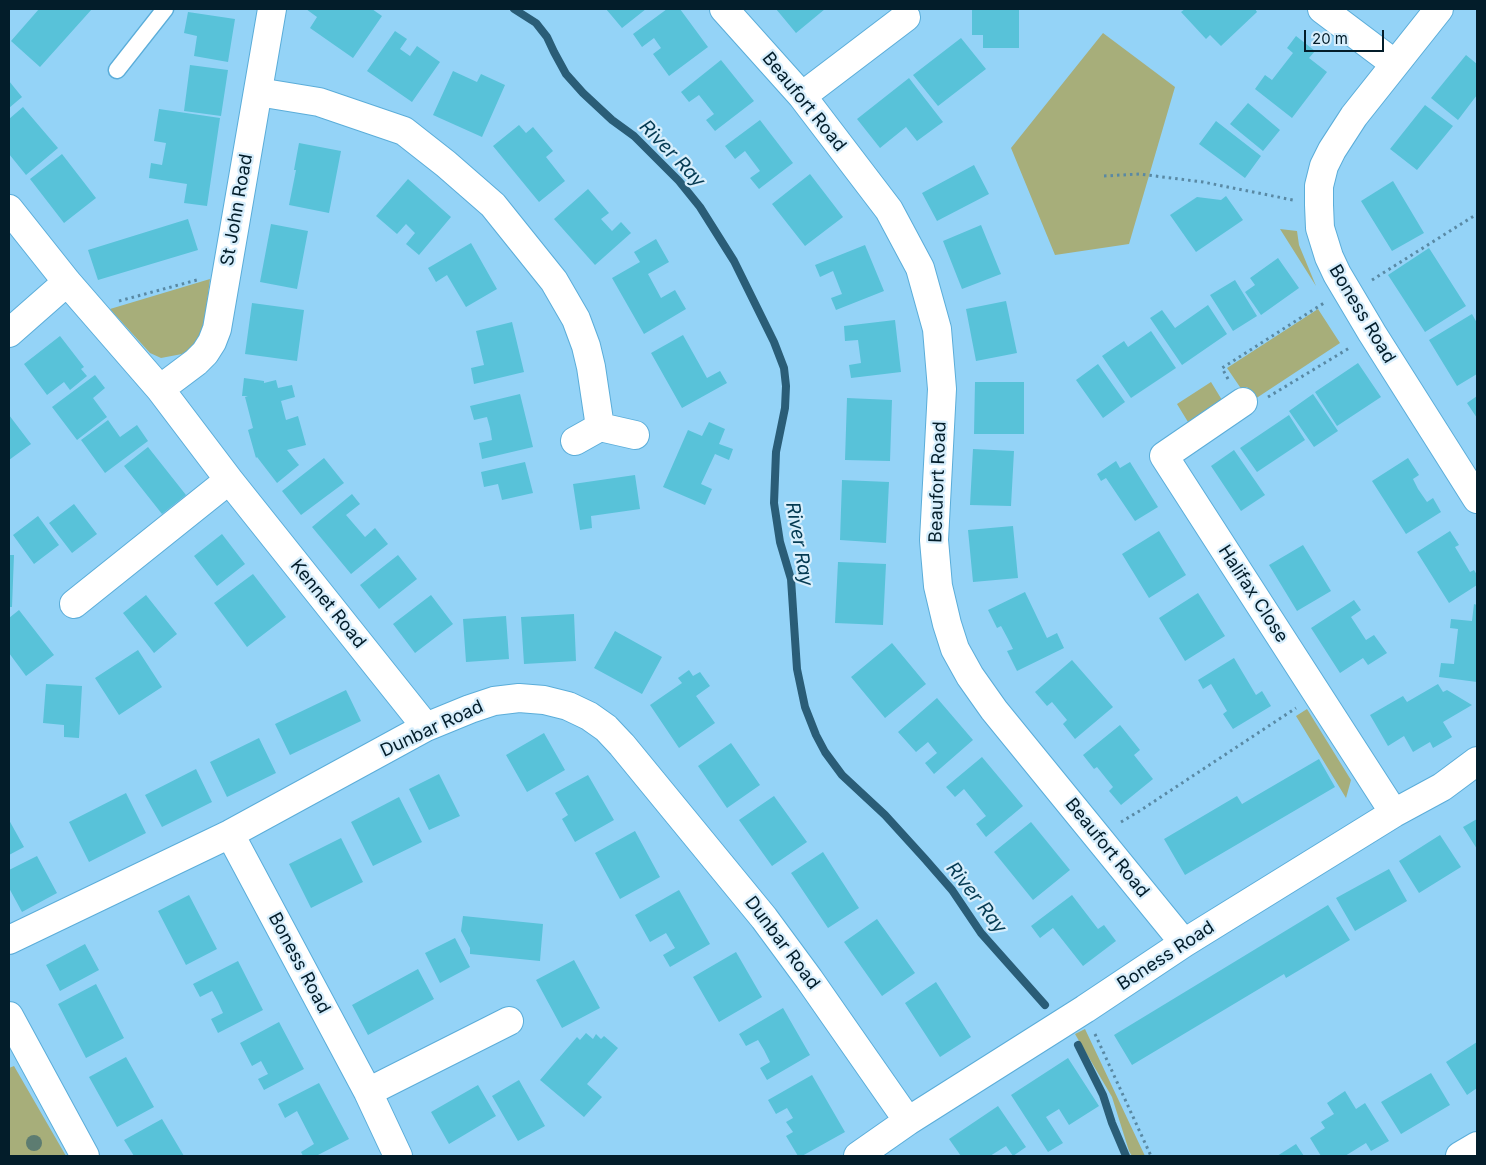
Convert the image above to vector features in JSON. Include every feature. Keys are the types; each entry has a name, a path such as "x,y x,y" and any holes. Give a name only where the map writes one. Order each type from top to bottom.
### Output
{"street":[{"name":"St John Road","path":"160,388 196,362 205,353 217,329 271,9"},
{"name":"Beaufort Road","path":"724,9 802,96 889,210 920,268 937,329 942,388 934,540 938,586 947,624 956,650 970,676 994,710 1184,943"},
{"path":"1322,9 1395,64"},
{"name":"Boness Road","path":"1439,9 1354,116 1332,150 1324,166 1320,186 1320,228 1328,257 1349,294 1477,499"},
{"path":"802,96 906,17"},
{"path":"258,92 319,102 404,132 446,164 493,204 554,281 576,319 591,367 600,427"},
{"name":"Kennet Road","path":"9,209 67,282 160,388 229,480 426,728"},
{"path":"9,333 67,282"},
{"name":"Halifax Close","path":"1243,402 1164,456 1394,813"},
{"path":"576,441 600,427 635,435"},
{"path":"74,604 229,480"},
{"name":"Dunbar Road","path":"9,940 230,834 426,728 494,701 519,698 544,700 568,706 589,716 606,728 654,783 764,918 908,1121"},
{"name":"Boness Road","path":"858,1156 908,1121 1083,1011 1184,943 1394,813 1442,787 1469,769 1477,761"},
{"name":"Boness Road","path":"230,834 368,1092 398,1156"},
{"path":"9,1019 85,1156"},
{"path":"368,1092 509,1021"},
{"path":"1460,1156 1477,1146"}],"lane":[{"path":"117,70 166,9"}],"path":[{"path":"1104,176 1139,174 1194,181 1319,205"},
{"path":"1372,333 1260,402 1243,402 1222,368 1325,302 1349,294 1477,214"},
{"path":"95,314 105,305 227,272"},
{"path":"1096,836 1141,810 1317,694"},
{"path":"1083,1011 1151,1156"}],"green space":[{"path":"1103,33 1175,87 1129,244 1055,255 1011,148"},
{"path":"1280,229 1297,231 1299,245 1316,286"},
{"path":"210,279 203,333 190,350 182,354 161,358 150,353 110,309"},
{"path":"1318,309 1340,343 1255,399 1247,387 1242,390 1227,368"},
{"path":"1211,382 1222,400 1188,422 1177,404"},
{"path":"1307,709 1351,780 1346,798 1296,716"},
{"path":"1085,1029 1145,1156 1132,1156 1129,1151 1112,1097 1075,1034"},
{"path":"14,1066 66,1156 9,1156 9,1068"}],"building":[{"path":"39,9 92,9 40,67 11,41"},
{"path":"306,9 372,9 382,16 353,58 310,28 317,17"},
{"path":"606,9 646,9 622,28"},
{"path":"667,9 680,9 708,47 669,76 653,54 661,48 654,38 642,47 633,34"},
{"path":"776,9 825,9 796,33"},
{"path":"972,9 1019,9 1019,48 983,48 983,35 972,35"},
{"path":"1185,9 1255,9 1257,12 1221,46 1210,35 1206,39 1181,12"},
{"path":"188,12 235,19 228,62 194,56 197,36 184,33"},
{"path":"395,31 407,39 400,49 410,56 417,46 440,62 412,102 367,71"},
{"path":"1296,36 1315,51 1309,58 1327,72 1292,118 1255,89 1265,75 1272,80 1293,53 1287,48"},
{"path":"961,38 986,69 938,106 913,75"},
{"path":"1466,55 1477,64 1477,95 1458,120 1431,98"},
{"path":"721,60 754,101 715,131 706,120 714,114 699,95 689,102 681,92"},
{"path":"190,65 228,70 221,116 184,111"},
{"path":"453,71 477,82 481,74 505,85 482,137 433,115"},
{"path":"909,78 943,122 917,141 906,127 880,148 857,119"},
{"path":"9,81 22,97 9,108"},
{"path":"1248,103 1280,130 1263,151 1230,124"},
{"path":"1425,105 1453,126 1417,170 1390,149"},
{"path":"23,107 58,148 26,175 9,154 9,119"},
{"path":"159,109 220,118 207,206 184,203 187,184 149,178 151,163 162,165 166,143 154,141"},
{"path":"760,120 793,163 759,189 750,178 760,171 745,151 735,159 725,146"},
{"path":"1216,121 1261,156 1245,178 1199,144"},
{"path":"519,125 526,133 533,127 553,151 546,157 565,181 539,202 493,146"},
{"path":"299,143 341,151 329,213 289,205"},
{"path":"62,154 96,198 64,223 30,179"},
{"path":"974,165 989,194 937,221 922,193"},
{"path":"810,174 843,217 805,246 772,204"},
{"path":"408,179 451,217 419,255 406,244 415,233 406,224 397,234 376,216"},
{"path":"1393,181 1424,233 1392,251 1361,201"},
{"path":"588,189 609,213 601,219 612,231 621,222 631,233 595,265 554,219"},
{"path":"1226,196 1243,220 1196,252 1170,215 1197,197 1221,200"},
{"path":"188,219 198,250 98,280 88,250"},
{"path":"271,224 308,231 297,289 260,282"},
{"path":"981,225 1001,274 962,289 943,241"},
{"path":"656,239 669,262 648,274 661,298 675,290 686,309 644,334 612,278 640,262 634,252"},
{"path":"471,243 497,289 466,307 447,275 436,282 428,268"},
{"path":"865,245 884,291 836,310 831,298 842,294 833,271 820,277 815,265"},
{"path":"1429,248 1466,306 1425,332 1388,275"},
{"path":"1278,258 1299,288 1261,315 1245,292 1255,285 1250,278"},
{"path":"1235,280 1257,316 1233,331 1210,295"},
{"path":"1006,301 1017,353 976,361 966,309"},
{"path":"252,303 304,310 297,361 245,354"},
{"path":"1208,305 1227,334 1182,365 1150,318 1162,310 1175,328"},
{"path":"1472,314 1477,323 1477,374 1457,386 1429,340"},
{"path":"895,320 901,372 851,378 849,365 861,363 858,340 845,341 844,326"},
{"path":"512,322 524,372 474,384 471,368 484,365 476,331"},
{"path":"1151,331 1176,368 1131,398 1102,356 1124,341 1128,347"},
{"path":"683,335 707,378 720,371 727,383 682,408 651,353"},
{"path":"60,336 84,367 81,369 87,376 70,390 64,382 47,395 24,364"},
{"path":"1358,363 1381,397 1337,426 1315,392"},
{"path":"1098,364 1125,402 1103,418 1076,380"},
{"path":"95,375 105,388 93,398 107,417 77,440 52,407"},
{"path":"244,378 264,381 264,383 276,380 278,388 292,385 295,397 281,401 286,420 298,416 306,445 287,450 299,465 277,483 256,458 248,430 253,428 245,397 248,396 242,396"},
{"path":"975,382 1024,382 1024,434 974,434"},
{"path":"520,394 533,447 482,459 479,443 492,440 490,428 487,417 474,420 470,406"},
{"path":"1313,394 1338,431 1314,447 1289,411"},
{"path":"1477,396 1477,418 1467,403"},
{"path":"847,398 892,400 890,461 845,460"},
{"path":"9,415 31,444 9,460"},
{"path":"1289,415 1305,440 1257,472 1240,448"},
{"path":"108,420 120,437 137,425 148,441 105,473 81,440"},
{"path":"709,422 725,429 719,444 733,449 729,460 715,454 701,484 712,489 705,505 663,487 688,430 702,436"},
{"path":"148,447 186,495 162,514 124,466"},
{"path":"973,449 1014,451 1011,506 970,505"},
{"path":"1234,450 1265,495 1241,511 1211,466"},
{"path":"324,458 344,483 301,515 282,491"},
{"path":"1408,458 1419,475 1413,479 1418,489 1427,502 1433,498 1441,512 1406,534 1372,481"},
{"path":"1116,461 1120,468 1130,462 1158,507 1135,521 1106,478 1101,481 1097,474"},
{"path":"525,462 533,493 502,500 498,484 484,487 481,472"},
{"path":"635,475 640,509 591,516 592,528 580,530 573,484"},
{"path":"842,480 889,482 886,543 840,540"},
{"path":"352,494 360,504 346,515 365,537 375,528 388,544 351,574 312,527"},
{"path":"74,504 97,534 72,553 49,523"},
{"path":"38,516 59,545 34,564 13,535"},
{"path":"1013,526 1018,578 973,582 968,530"},
{"path":"1159,531 1186,575 1149,598 1122,554"},
{"path":"1450,531 1459,545 1455,547 1470,572 1474,570 1477,575 1477,585 1449,603 1417,552"},
{"path":"222,534 245,564 217,586 194,556"},
{"path":"1303,545 1331,591 1297,611 1269,565"},
{"path":"9,555 14,555 12,607 9,607"},
{"path":"398,555 417,579 379,609 360,585"},
{"path":"838,562 886,564 883,625 835,623"},
{"path":"253,574 286,617 247,647 214,603"},
{"path":"1025,592 1047,638 1057,633 1064,648 1017,671 1007,651 1013,649 1001,626 997,628 988,610"},
{"path":"1198,593 1225,636 1185,661 1159,618"},
{"path":"146,595 177,634 154,653 123,613"},
{"path":"431,595 453,624 415,653 393,624"},
{"path":"1354,600 1361,610 1351,617 1366,640 1374,635 1387,653 1368,665 1363,658 1340,673 1311,628"},
{"path":"1474,604 1477,605 1477,682 1439,677 1441,663 1454,664 1458,629 1450,628 1451,619 1472,621"},
{"path":"19,610 54,655 26,676 9,653 9,618"},
{"path":"574,614 576,661 524,664 521,617"},
{"path":"506,616 509,659 466,662 463,619"},
{"path":"615,631 662,657 642,694 594,668"},
{"path":"892,643 926,684 885,718 851,677"},
{"path":"138,650 162,687 119,715 95,678"},
{"path":"1234,658 1256,695 1262,691 1271,706 1233,729 1223,714 1227,711 1211,684 1203,689 1198,680"},
{"path":"1072,660 1113,707 1075,739 1063,724 1067,720 1052,702 1047,706 1035,692"},
{"path":"689,670 693,676 700,672 710,686 696,696 715,723 679,748 650,705 682,683 678,678"},
{"path":"46,684 82,686 79,738 64,737 64,725 43,723"},
{"path":"1438,684 1443,692 1447,690 1472,705 1443,722 1452,737 1433,748 1430,742 1413,752 1404,736 1388,746 1370,715 1403,696 1407,702"},
{"path":"346,690 361,721 290,755 275,724"},
{"path":"937,698 973,740 934,774 925,763 937,753 928,742 916,752 898,732"},
{"path":"1120,725 1140,750 1134,755 1153,779 1121,805 1109,791 1113,787 1097,767 1094,769 1083,755"},
{"path":"544,733 565,770 527,792 506,755"},
{"path":"259,738 276,773 227,797 210,762"},
{"path":"731,743 760,785 727,808 698,766"},
{"path":"982,757 1023,806 986,837 976,824 986,816 964,789 955,797 946,787"},
{"path":"1319,759 1335,787 1185,875 1164,839 1237,796 1242,804"},
{"path":"196,769 212,802 162,827 145,795"},
{"path":"439,774 460,816 429,830 409,789"},
{"path":"588,775 614,820 575,842 562,819 568,815 555,793"},
{"path":"126,793 146,833 89,862 69,822"},
{"path":"774,796 807,842 772,866 739,820"},
{"path":"399,797 422,842 373,866 351,822"},
{"path":"1477,819 1477,849 1463,827"},
{"path":"9,820 24,847 9,855"},
{"path":"1031,822 1070,870 1033,900 994,852"},
{"path":"635,831 660,877 620,899 595,853"},
{"path":"1440,835 1461,867 1419,893 1399,861"},
{"path":"341,838 363,882 311,908 289,864"},
{"path":"823,852 859,908 828,928 791,873"},
{"path":"37,856 57,893 22,912 9,888 9,870"},
{"path":"1389,869 1407,901 1355,931 1336,898"},
{"path":"679,890 710,944 670,967 663,955 675,948 666,933 650,942 635,915"},
{"path":"189,895 217,949 186,965 158,911"},
{"path":"1072,895 1098,929 1104,925 1116,941 1083,966 1053,928 1040,938 1031,926"},
{"path":"1328,905 1350,940 1286,978 1284,974 1132,1065 1114,1035"},
{"path":"463,916 543,924 540,961 470,954 470,948 461,931"},
{"path":"877,919 915,973 882,996 844,942"},
{"path":"455,938 470,967 440,983 425,953"},
{"path":"85,944 99,970 60,991 46,965"},
{"path":"736,952 762,997 719,1022 693,977"},
{"path":"574,960 600,1008 562,1028 536,980"},
{"path":"238,961 263,1010 218,1033 211,1019 223,1013 218,1002 212,991 200,997 193,984"},
{"path":"418,969 434,999 368,1035 352,1005"},
{"path":"936,982 971,1037 940,1057 905,1003"},
{"path":"96,984 124,1038 86,1058 58,1004"},
{"path":"783,1008 810,1055 767,1080 760,1068 770,1062 758,1040 746,1046 739,1034"},
{"path":"279,1022 304,1069 264,1090 258,1079 268,1074 261,1061 252,1066 240,1043"},
{"path":"586,1033 593,1039 596,1034 601,1039 604,1036 618,1048 587,1084 602,1097 584,1117 540,1080 577,1037 580,1040"},
{"path":"1477,1042 1477,1088 1467,1095 1446,1062"},
{"path":"126,1057 154,1107 117,1127 89,1077"},
{"path":"1068,1058 1099,1106 1069,1125 1059,1109 1046,1117 1063,1143 1048,1152 1011,1095"},
{"path":"1431,1073 1450,1105 1401,1134 1381,1102"},
{"path":"812,1075 845,1132 802,1156 798,1156 786,1136 793,1132 786,1122 793,1118 787,1108 776,1114 768,1100"},
{"path":"519,1080 545,1126 518,1141 492,1096"},
{"path":"319,1083 349,1139 316,1156 303,1156 301,1152 314,1144 297,1111 285,1118 278,1104"},
{"path":"478,1085 496,1116 449,1144 431,1112"},
{"path":"1345,1091 1356,1109 1365,1103 1389,1141 1371,1151 1366,1143 1345,1156 1321,1156 1310,1138 1325,1128 1321,1122 1334,1114 1327,1103"},
{"path":"998,1106 1026,1147 1013,1156 1006,1146 990,1156 961,1156 949,1139"},
{"path":"162,1119 184,1156 134,1156 124,1140"},
{"path":"1296,1144 1304,1156 1277,1156"}],"waterway":[{"name":"River Ray","path":"514,9 536,23 547,37 566,74 583,93 612,120 634,136 679,181 700,207 734,261 774,342 784,368 786,386 785,408 776,452 774,503 780,542 791,579 797,669 805,707 816,735 825,752 842,775 885,815 925,859 952,890 981,933 1045,1005"},
{"name":"River Ray","path":"1078,1045 1103,1095 1126,1156"}]}
